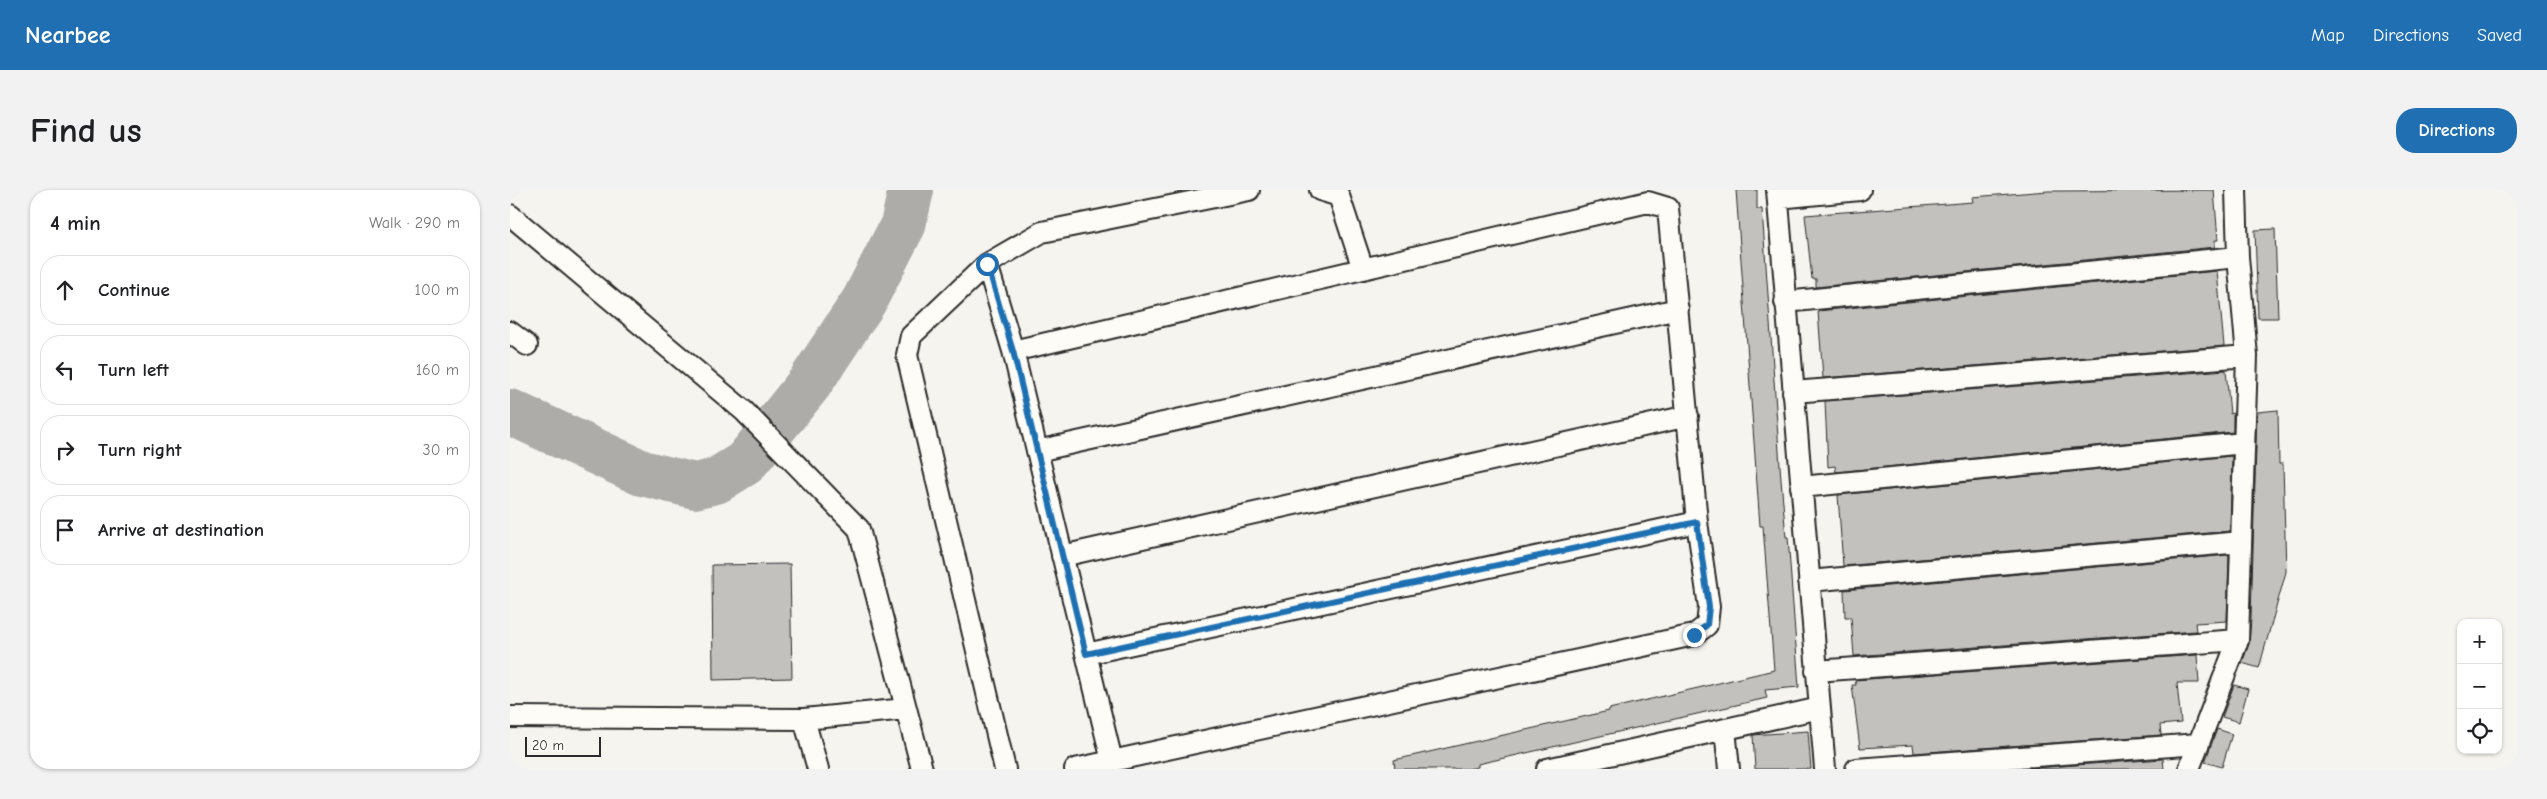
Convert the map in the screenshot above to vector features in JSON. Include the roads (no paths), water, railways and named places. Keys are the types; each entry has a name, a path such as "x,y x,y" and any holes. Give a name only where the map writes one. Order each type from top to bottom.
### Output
{"street":[{"path":"1005,769 907,355 911,336 987,264 1042,232 1249,190"},
{"path":"1320,190 1339,196 1363,269"},
{"path":"1825,769 1785,302 1778,194 1858,190"},
{"path":"2189,769 2238,640 2247,356 2238,257 2236,190"},
{"path":"1013,351 1648,202 1668,208 1697,522 1709,607 1707,625 1694,635 1075,769"},
{"path":"510,215 744,411 859,529 922,769"},
{"path":"1785,302 2238,257"},
{"path":"987,264 1013,351 1112,761"},
{"path":"1037,451 1678,309"},
{"path":"510,332 527,345"},
{"path":"1793,392 2247,356"},
{"path":"1062,556 1688,416"},
{"path":"1801,487 2244,443"},
{"path":"1086,654 1697,522"},
{"path":"1809,581 2241,542"},
{"path":"1816,671 2238,640"},
{"path":"1547,769 1620,761 1725,729 1820,708"},
{"path":"510,718 804,719 906,709"},
{"path":"804,719 818,769"},
{"path":"1725,729 1729,769"},
{"path":"1856,769 2199,744"}],"waterway":[{"path":"510,412 642,473 695,486 716,481 745,463 809,384 864,301 903,225 911,190"}]}
